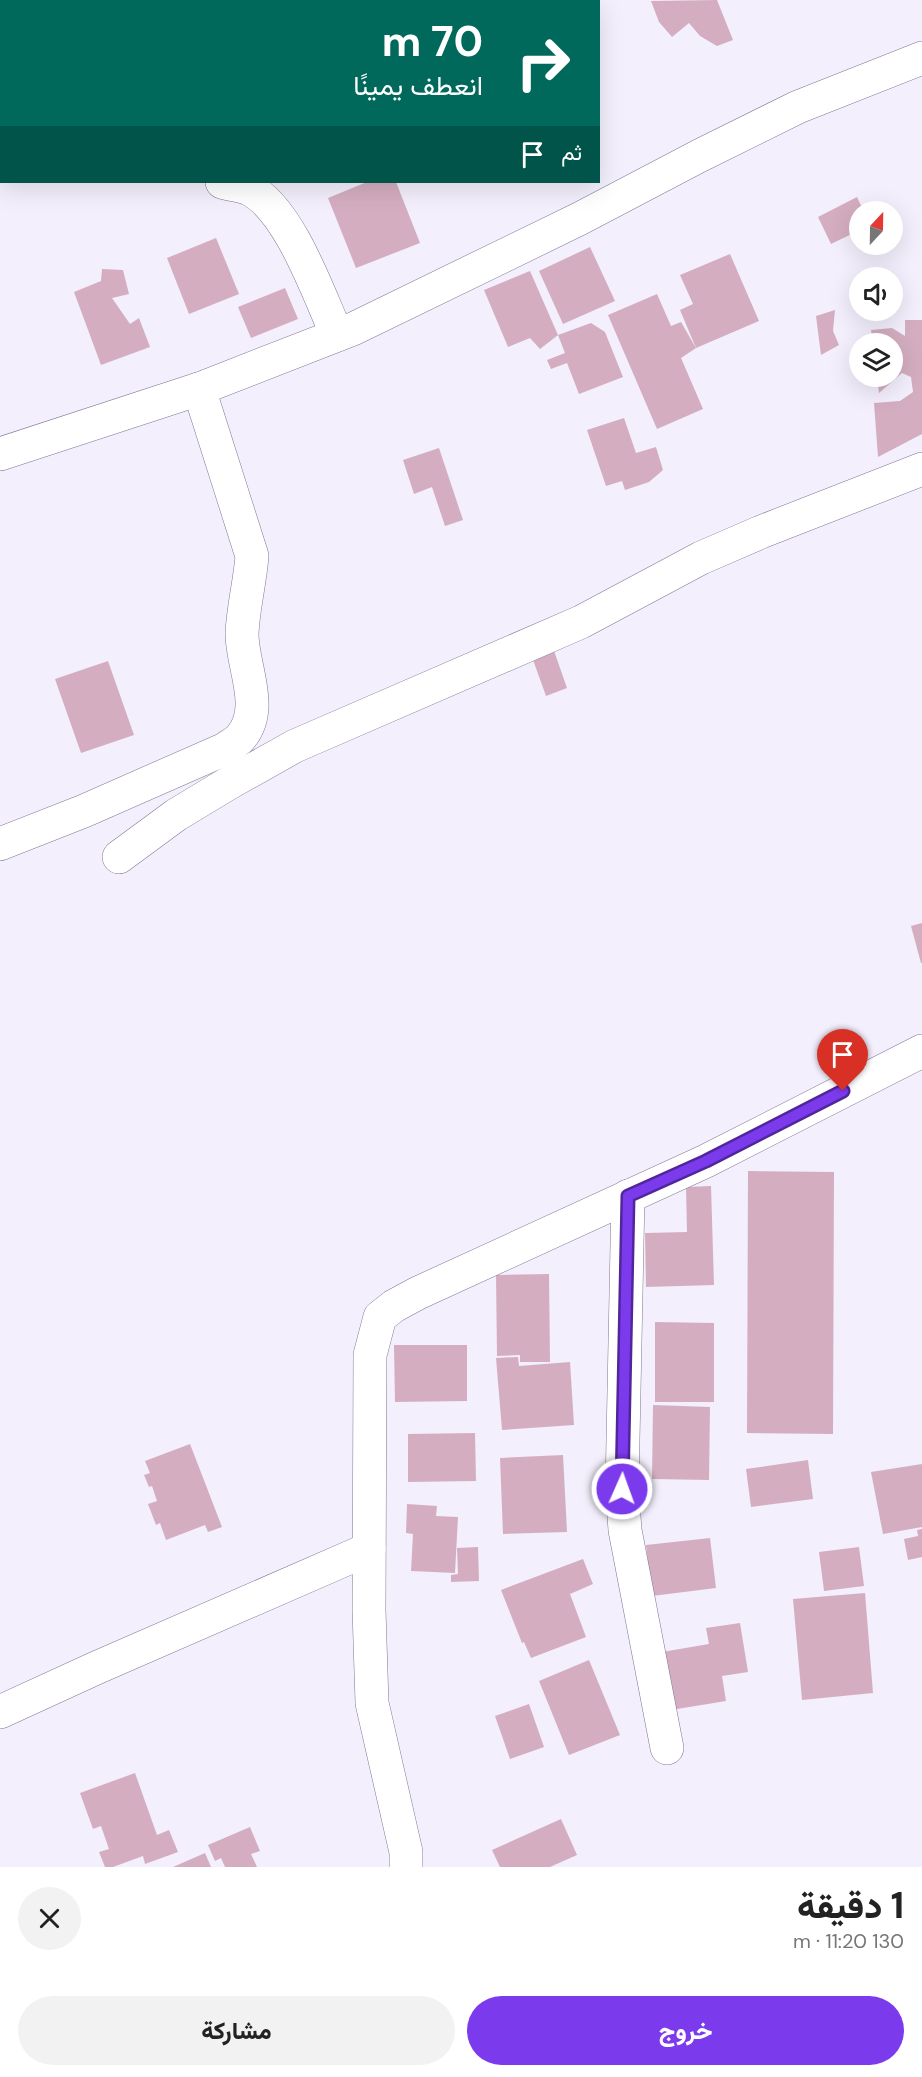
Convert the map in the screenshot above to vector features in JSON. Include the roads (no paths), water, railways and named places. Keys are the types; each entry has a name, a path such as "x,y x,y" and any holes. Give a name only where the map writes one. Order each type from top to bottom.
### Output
{"street":[{"path":"0,454 200,389 338,335 579,219 798,107 922,58"},
{"path":"226,183 248,189 269,203 292,237 338,335"},
{"path":"0,844 84,811 225,749 240,738 250,720 253,703 242,647 243,615 250,583 252,556 200,389"},
{"path":"119,857 176,815 295,746 581,622 701,558 922,469"},
{"path":"406,1867 406,1852 372,1703 369,1610 370,1355 381,1317 394,1306 418,1293 706,1161 922,1051"},
{"path":"628,1196 622,1489 625,1530 668,1748"},
{"path":"0,1712 369,1549"}]}
